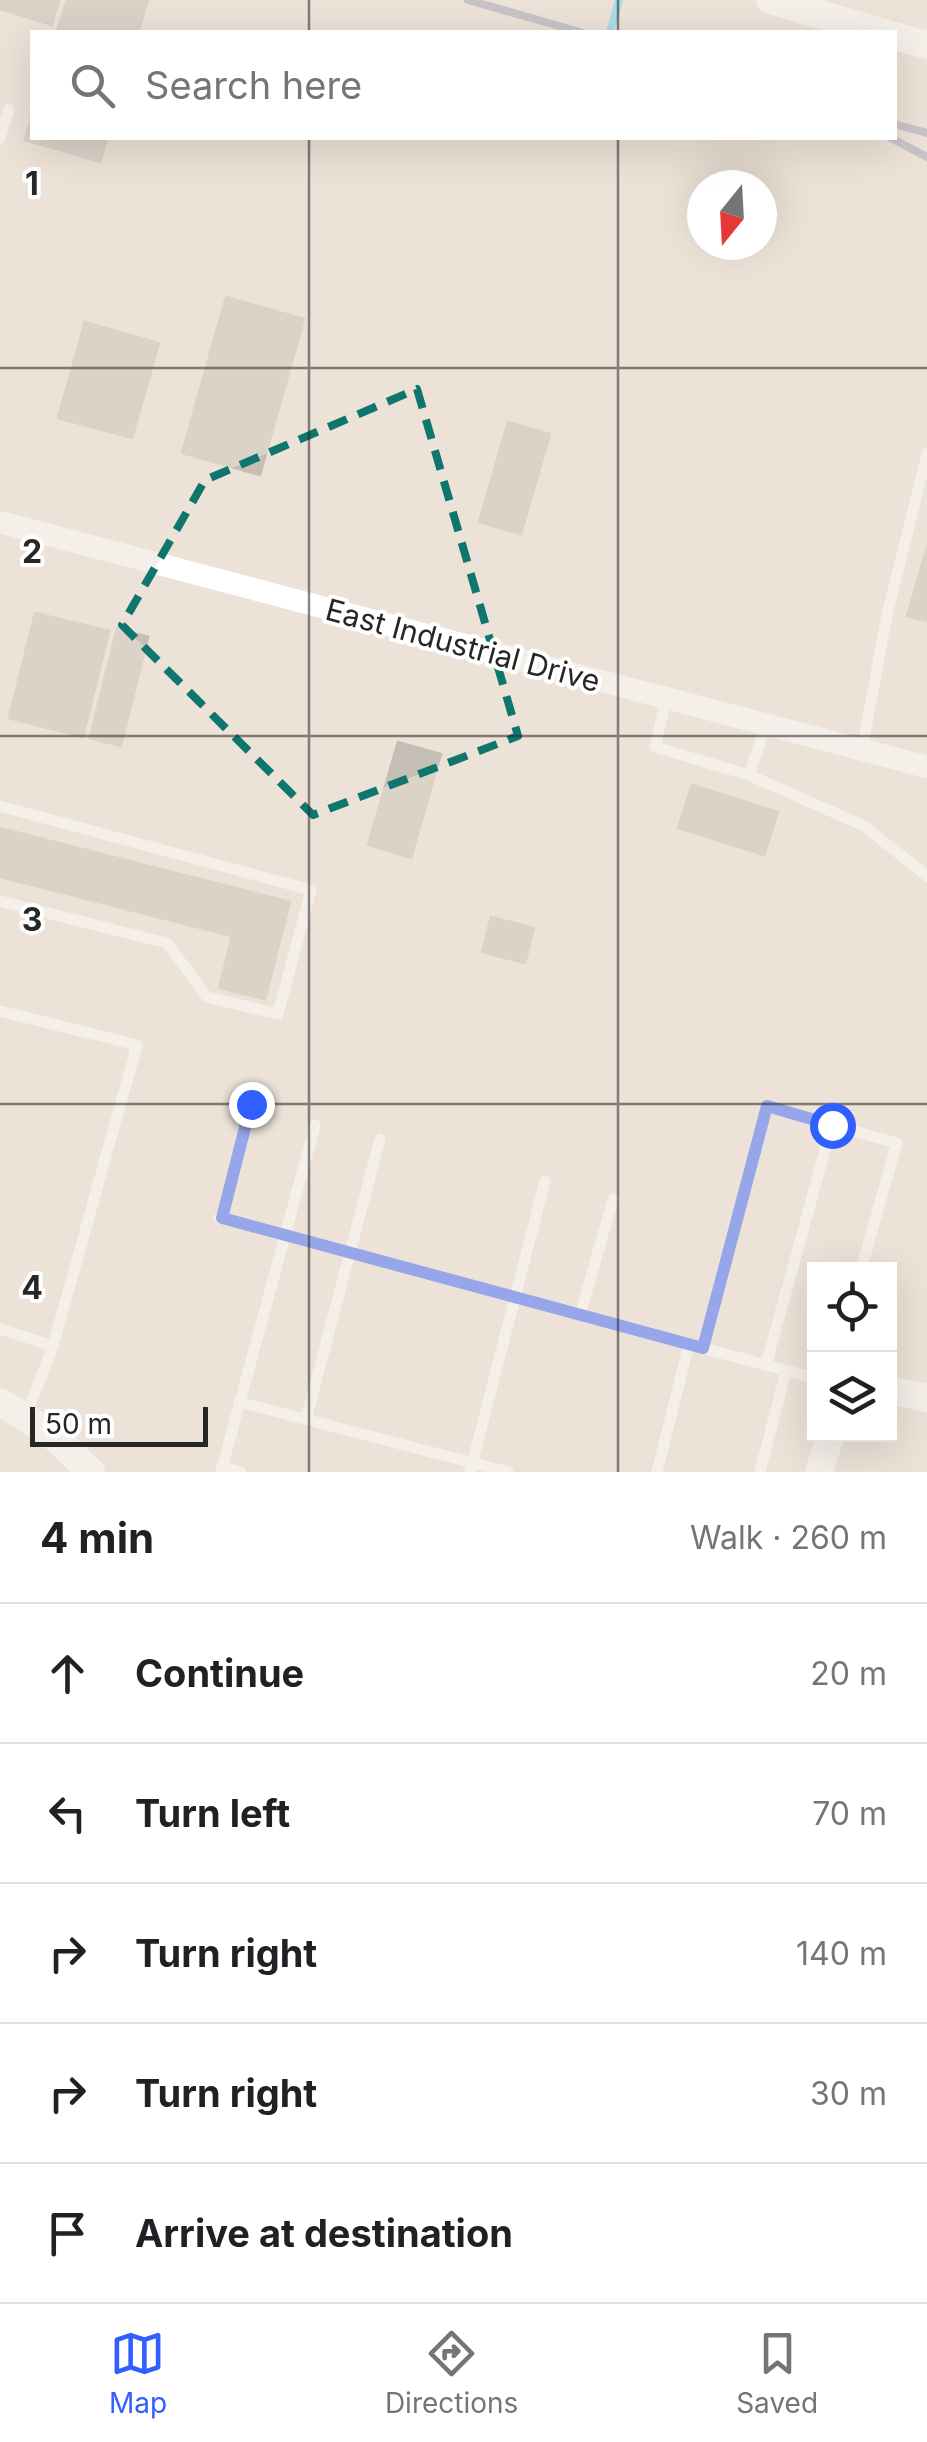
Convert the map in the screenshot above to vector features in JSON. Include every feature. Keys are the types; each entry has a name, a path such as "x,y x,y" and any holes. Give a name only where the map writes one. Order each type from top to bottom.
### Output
{"street":[{"path":"770,0 875,30"},
{"path":"897,37 927,46"},
{"name":"East Industrial Drive","path":"0,522 927,767"},
{"path":"897,1392 927,1398"},
{"path":"0,1402 49,1432 91,1472"},
{"path":"819,1472 828,1442"}],"lane":[{"path":"0,138 10,109"},
{"path":"862,750 886,615 927,454"},
{"path":"666,698 655,746 749,775 864,826 927,876"},
{"path":"749,775 766,725"},
{"path":"0,806 311,890 278,1014 207,998 167,943 0,901"},
{"path":"0,1011 137,1045 53,1346 25,1418"},
{"path":"251,1104 221,1218 807,1376"},
{"path":"703,1348 767,1106 897,1143 863,1262"},
{"path":"241,1472 222,1470 316,1124"},
{"path":"766,1365 832,1125"},
{"path":"306,1420 380,1138"},
{"path":"471,1467 546,1181"},
{"path":"580,1315 613,1198"},
{"path":"0,1329 53,1346"},
{"path":"657,1472 689,1344"},
{"path":"760,1472 786,1371"},
{"path":"239,1402 471,1467 508,1472"}],"highlighted area":[{"path":"417,389 518,736 313,815 122,625 205,480"}],"building":[{"path":"0,0 59,0 52,25 0,9"},
{"path":"67,0 148,0 139,30 58,30"},
{"path":"30,122 30,140 106,140 100,162 25,140"},
{"path":"226,297 304,319 260,475 182,453"},
{"path":"85,322 159,343 132,438 58,418"},
{"path":"508,422 550,434 521,534 479,522"},
{"path":"927,547 927,621 907,616"},
{"path":"35,613 109,631 83,737 9,718"},
{"path":"117,629 148,637 121,746 90,738"},
{"path":"398,742 441,754 411,858 368,845"},
{"path":"692,785 778,812 764,855 678,828"},
{"path":"0,828 290,902 265,999 219,988 232,936 0,877"},
{"path":"491,917 534,928 525,963 482,952"}],"waterway":[{"path":"611,30 619,0"}],"railway":[{"path":"468,0 573,30"},
{"path":"897,125 927,133"},
{"path":"895,140 927,157"}],"route":[{"path":"251,1104 222,1218 703,1348 767,1106 832,1125"}]}
